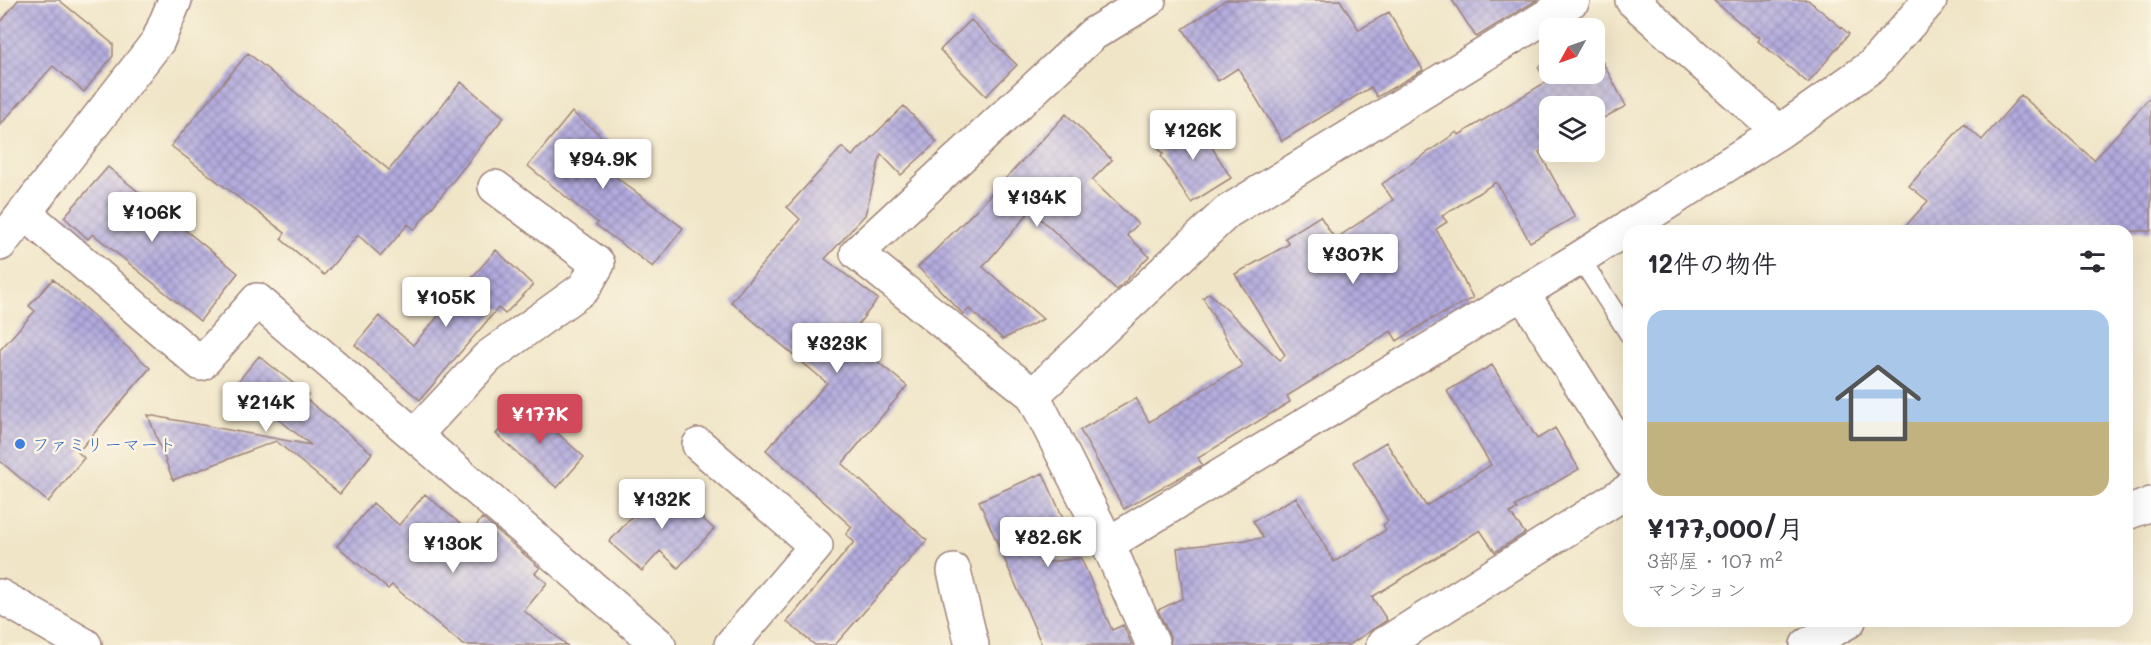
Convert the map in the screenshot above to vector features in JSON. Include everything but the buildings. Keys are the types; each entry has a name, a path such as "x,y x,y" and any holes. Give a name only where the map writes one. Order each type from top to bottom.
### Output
{"main road":[{"path":"0,244 158,41 175,0"},
{"path":"1149,0 1093,34 857,253 1033,395 1108,544 1153,645"},
{"path":"1033,395 1227,212 1573,0"},
{"path":"1632,0 1779,132"},
{"path":"1632,225 1779,132 1872,66 1930,0"},
{"path":"416,435 488,357 584,288 598,264 495,187"},
{"path":"25,213 201,364 257,300 659,645"},
{"path":"1108,544 1623,231"},
{"path":"1522,292 1623,452"},
{"path":"699,445 816,546 731,645"},
{"path":"1383,645 1623,494"},
{"path":"2133,511 2151,504"},
{"path":"954,571 972,645"},
{"path":"0,597 85,645"}],"lane":[{"path":"1580,258 1623,325"}],"place":[{"name":"ファミリーマート","path":"20,444"}]}
